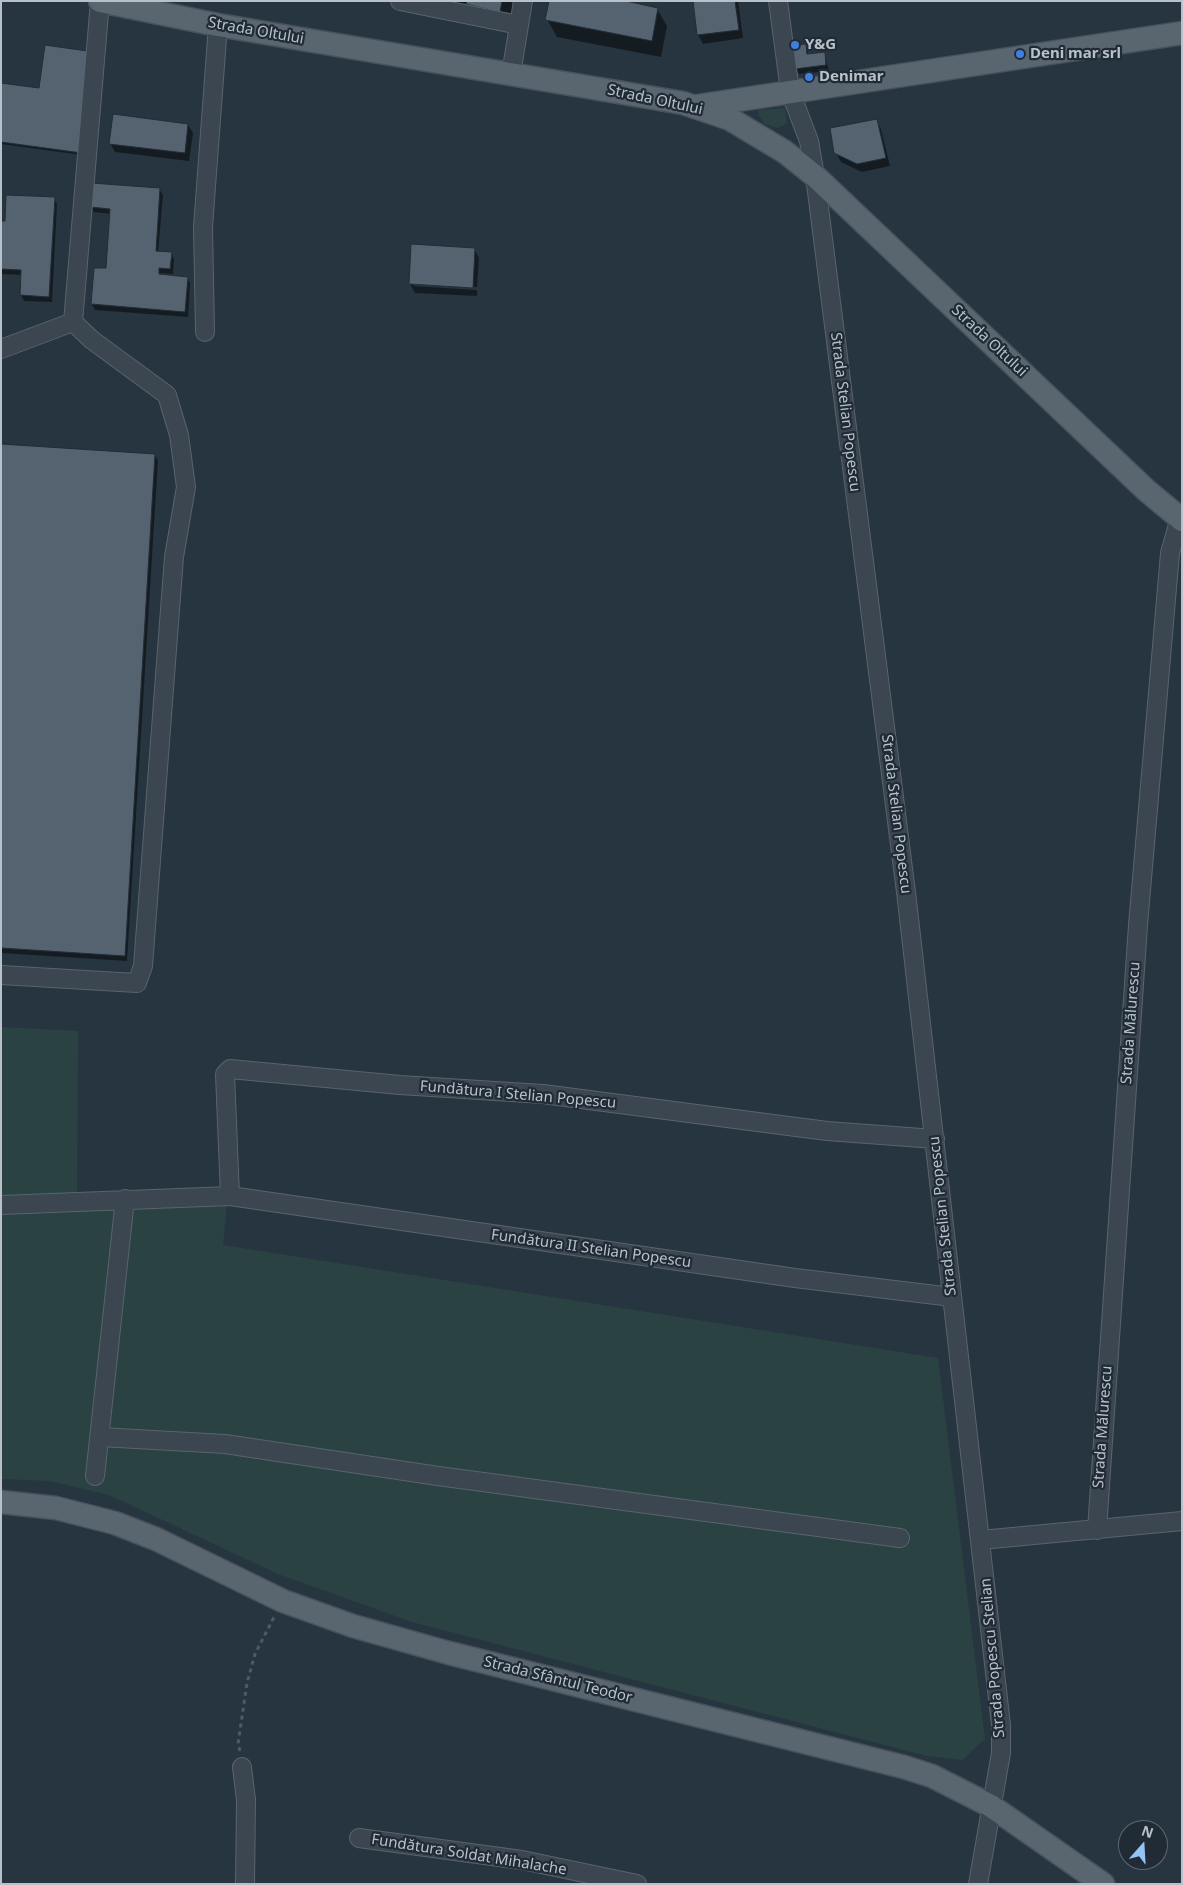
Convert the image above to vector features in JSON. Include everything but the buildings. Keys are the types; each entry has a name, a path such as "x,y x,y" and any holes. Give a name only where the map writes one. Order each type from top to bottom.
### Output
{"main road":[{"name":"Strada Oltului","path":"100,1 218,25 696,106 730,119 785,152 815,176 1146,490 1181,519"},
{"path":"696,106 1182,33"},
{"name":"Strada Sfântul Teodor","path":"1,1502 56,1508 115,1523 156,1539 284,1601 354,1626 449,1653 904,1767 932,1776 990,1806 1103,1884"}],"street":[{"path":"73,322 100,1"},
{"path":"400,1 519,25"},
{"path":"511,74 523,1"},
{"name":"Strada Stelian Popescu","path":"778,1 790,91 809,141 815,176 906,892 982,1540"},
{"path":"205,332 203,227 218,25"},
{"path":"1,348 73,322"},
{"path":"1,975 137,983 143,966 174,557 186,487 179,435 167,395 92,340 73,322"},
{"name":"Strada Mălurescu","path":"1097,1530 1138,925 1170,553 1181,519"},
{"name":"Fundătura I Stelian Popescu","path":"230,1196 225,1074 230,1068 400,1086 543,1094 828,1131 935,1139"},
{"name":"Fundătura II Stelian Popescu","path":"1,1205 230,1196 795,1278 952,1297"},
{"path":"95,1476 125,1199"},
{"path":"100,1437 225,1444 438,1476 900,1538"},
{"path":"982,1540 1182,1521"},
{"name":"Strada Popescu Stelian","path":"982,1540 1001,1725 1001,1753 990,1806"},
{"path":"242,1767 246,1800 245,1884"},
{"path":"978,1884 990,1806"},
{"name":"Fundătura Soldat Mihalache","path":"359,1838 522,1860 637,1884"}],"path":[{"path":"242,1767 238,1744 247,1683 255,1654 284,1601"}],"green space":[{"path":"785,108 787,123 778,128 765,124 759,116 759,110"},
{"path":"1,1027 78,1031 77,1208 227,1204 223,1245 938,1358 985,1739 962,1760 927,1756 412,1622 278,1574 109,1495 50,1481 1,1479"}],"place":[{"name":"Y&G","path":"795,45"},
{"name":"Deni mar srl","path":"1020,54"},
{"name":"Denimar","path":"809,77"}]}
